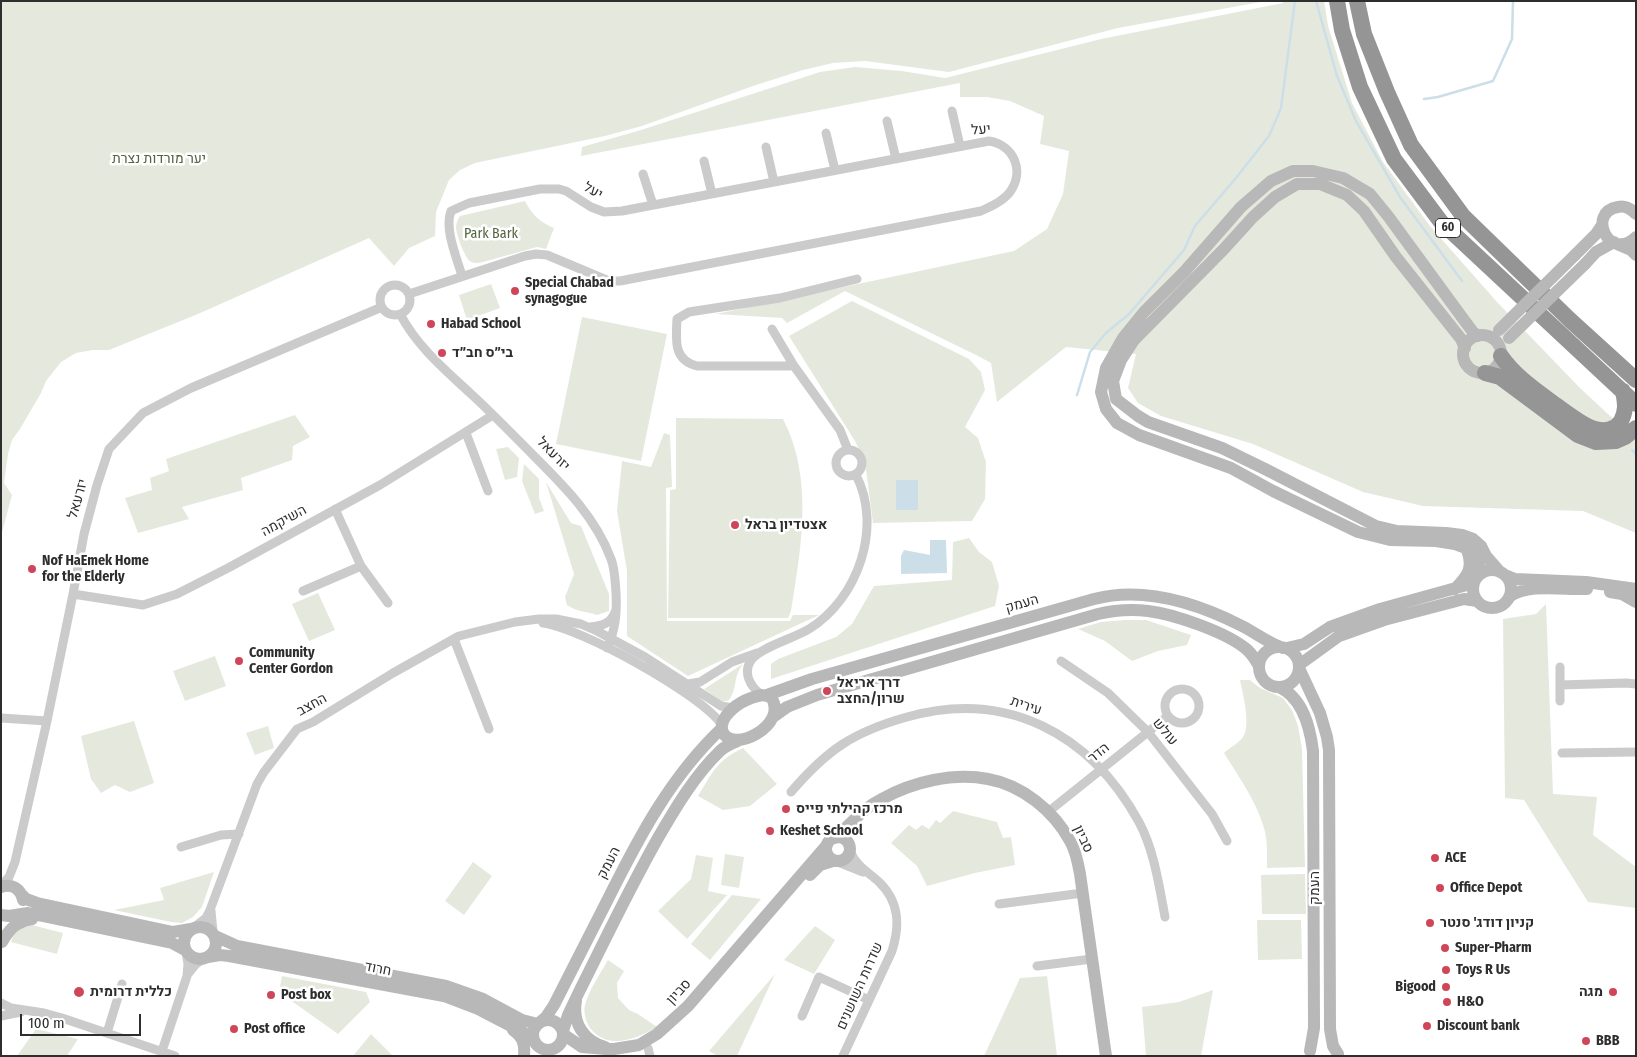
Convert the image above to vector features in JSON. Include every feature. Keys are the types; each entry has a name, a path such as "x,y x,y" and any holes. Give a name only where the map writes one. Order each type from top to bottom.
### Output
{"highway":[{"name":"60","path":"1337,1 1342,30 1360,88 1394,159 1441,222 1636,404"},
{"name":"60","path":"1357,1 1364,34 1411,145 1463,216 1570,320 1636,380"},
{"path":"1501,353 1510,369 1529,385 1583,424 1596,430 1608,431 1616,427 1622,418 1625,407 1623,391"},
{"path":"1485,373 1500,377 1578,435 1596,442 1616,441 1625,437 1636,428"}],"street":[{"path":"952,112 960,146"},
{"path":"887,121 896,158"},
{"path":"826,133 835,170"},
{"name":"יעל","path":"990,140 998,142 1012,153 1016,172 1011,191 994,205 981,211 620,281 609,281 547,255 536,254 462,276 449,229 448,218 451,211 469,203 540,189 551,188 566,191 591,207 604,212 622,211 960,146 990,140"},
{"path":"766,147 774,182"},
{"path":"704,161 712,194"},
{"path":"1477,601 1474,595 1480,568 1475,557 1466,548 1436,541 1390,540 1358,532 1273,491 1231,468 1139,435 1116,423 1106,409 1101,392 1106,368 1122,338 1144,312 1185,271 1241,207 1271,181 1293,171 1313,171 1343,178 1370,194 1473,332 1496,340 1501,353"},
{"path":"643,174 652,205"},
{"path":"1465,348 1461,339 1396,257 1364,211 1347,195 1320,184 1297,184 1276,197 1253,217 1134,340 1121,360 1114,381 1116,398 1148,422 1222,448 1376,526 1397,531 1462,535 1473,539 1481,546 1486,556 1503,574 1511,586 1509,597"},
{"path":"1504,334 1481,335 1468,342 1465,348 1464,360 1467,366 1478,372 1485,373 1496,367 1501,353 1504,334 1580,260 1602,225 1603,219 1611,209 1617,207 1634,210"},
{"path":"1602,225 1606,237 1631,250 1636,255"},
{"path":"1580,260 1615,243 1623,244 1630,242 1636,237"},
{"path":"409,294 462,276"},
{"path":"794,366 697,366 686,363 678,352 677,319 689,312 772,300 856,279"},
{"path":"390,286 400,286 409,294 409,306 407,310 400,314 389,314 382,307 380,297 382,292 390,286"},
{"name":"יזרעאל","path":"1,886 9,877 15,862 47,721 84,534 97,485 110,449 143,413 191,388 382,307"},
{"name":"יזרעאל","path":"400,314 417,342 429,355 493,415 575,499 604,542 612,561 616,610 615,627 607,648"},
{"path":"772,329 794,366 840,430 848,450"},
{"name":"השיקמה","path":"73,594 142,605 177,594 380,485 493,415"},
{"path":"466,433 488,491"},
{"path":"848,450 859,454 862,461 861,469 856,475 852,476 843,475 837,469 837,457 848,450"},
{"path":"688,684 700,682 732,662 810,629 840,603 848,590 864,551 866,528 864,494 856,475"},
{"path":"335,509 361,566 388,602"},
{"path":"1455,589 1465,578 1470,567 1466,548"},
{"path":"303,591 361,566"},
{"path":"1285,648 1297,658 1299,666 1296,678 1286,686 1272,686 1266,683 1260,675 1259,666 1262,655 1268,650 1304,644 1330,627 1380,609 1455,589 1476,580 1482,573 1488,571 1515,579 1586,582 1636,589"},
{"path":"1299,666 1339,636 1384,620 1464,598 1477,601 1488,608 1494,608 1501,606 1509,597 1522,590 1588,589 1622,594 1636,602"},
{"name":"העמק","path":"764,695 1094,598 1120,594 1150,595 1177,601 1229,620 1267,641 1285,648"},
{"path":"588,627 604,624 614,616 616,610"},
{"path":"552,1051 561,1042 568,1015 642,867 681,800 701,773 722,750 754,735 787,707 817,695 1098,614 1121,610 1160,613 1222,635 1246,648 1259,666"},
{"name":"החצב","path":"192,928 206,918 213,903 257,784 264,772 297,730 459,636 515,622 539,619 575,622 612,639 654,662 721,706 736,706"},
{"name":"החצב","path":"515,622 539,622 561,627 593,640 688,696 715,716 722,726"},
{"path":"454,639 490,729"},
{"path":"740,740 729,738 725,735 722,726 724,718 746,692 749,664 752,658 766,649"},
{"name":"עולש","path":"1061,662 1108,693 1148,732 1212,814 1227,841"},
{"name":"העמק","path":"1299,666 1320,713 1326,731 1329,750 1330,1029 1333,1046 1338,1055"},
{"path":"1560,667 1560,701"},
{"path":"748,676 748,682 752,686 764,695 771,697 776,710 773,717"},
{"path":"1560,684 1626,682 1636,684"},
{"name":"העמק","path":"1279,687 1291,694 1299,706 1309,730 1313,751 1314,1028 1308,1053"},
{"path":"736,706 747,699 764,695"},
{"name":"עירית","path":"791,792 818,762 835,748 874,728 917,714 941,709 987,709 1014,714 1058,734 1075,745 1101,770 1124,799 1146,835 1165,917"},
{"name":"הדר","path":"1048,812 1168,716"},
{"path":"1,718 47,721"},
{"name":"העמק","path":"539,1023 546,1017 554,1005 628,859 653,815 688,763 722,726"},
{"path":"1562,753 1636,752"},
{"name":"סביון","path":"617,1053 650,1039 678,1016 831,841 863,811 886,797 914,786 937,780 963,777 988,779 1006,784 1028,796 1048,812 1071,843 1076,857 1083,893 1106,1056"},
{"name":"סביון","path":"850,850 854,830 871,809 886,797"},
{"path":"181,847 221,835 239,834"},
{"path":"844,838 849,844 850,850 845,860 835,861 827,855 831,841 844,838"},
{"name":"שדרות השושנים","path":"843,1056 892,951 897,936 898,923 897,913 885,890 856,862 850,850"},
{"name":"סביון","path":"563,1033 582,1046 617,1053 649,1052 693,1010 816,868 825,862 835,861"},
{"name":"שדרות השושנים","path":"835,861 871,876"},
{"name":"יזרעאל","path":"15,862 20,892"},
{"path":"1,886 10,886 20,892 26,899 37,903 173,932 204,927 214,934 216,943 214,951 196,964 187,976"},
{"path":"1,943 9,915 22,907 23,901 20,892"},
{"path":"1000,904 1083,893"},
{"name":"החצב","path":"213,903 211,920 214,934"},
{"path":"9,915 28,913 172,943 195,959 206,958"},
{"path":"1,943 18,922 46,917"},
{"path":"162,1051 187,976 188,964 183,942 185,936 192,928"},
{"name":"חרוד","path":"214,934 237,946 446,986 470,994 507,1018 534,1040"},
{"name":"חרוד","path":"206,958 220,955 236,957 444,996 507,1018 539,1023"},
{"path":"1036,966 1092,959"},
{"path":"802,1016 820,977 870,1000"},
{"path":"107,1033 122,984"},
{"path":"578,994 575,1016 580,1030 592,1042 617,1053"},
{"path":"1,1003 11,1008 33,1012"},
{"path":"524,1056 522,1038 507,1018 537,1016 554,1005"},
{"path":"1,1016 22,1012 44,1012 175,1056"},
{"path":"563,1033 561,1027 554,1021 549,1020 539,1023 533,1031 536,1046 544,1050 590,1056"},
{"path":"531,1056 534,1040"},
{"path":"1308,1053 1317,1046 1323,1045 1334,1049 1338,1055"}],"green space":[{"name":"יער מורדות נצרת","path":"1,1 1266,1 1118,28 949,72 865,61 833,63 803,70 753,86 642,126 605,136 475,163 460,170 449,180 436,212 435,236 409,248 394,266 369,238 198,314 109,350 76,353 61,362 46,381 41,393 12,440 4,483 12,495 1,536"},
{"path":"1283,1 1324,1 1328,26 1352,103 1383,162 1430,226 1497,302 1580,388 1636,440 1636,533 1583,511 1423,506 1363,492 1253,444 1161,416 1138,403 1128,388 1136,354 1066,347 997,402 991,363 845,291 787,323 782,318 716,314 1014,251 1047,229 1063,194 1069,151 1040,144 1044,116 1010,101 987,97 960,97 960,83 581,156 582,147 641,130 820,72 855,67 902,71 945,78 1101,39 1283,3"},
{"name":"Park Bark","path":"525,201 537,218 554,228 546,249 537,247 481,262 475,263 470,261 463,251 456,230 456,224 460,216"},
{"path":"491,284 500,308 467,320 459,295"},
{"path":"852,301 969,359 981,372 985,390 965,427 978,438 986,462 985,499 972,521 873,523 865,462 855,441 789,336"},
{"path":"582,317 667,334 641,461 556,444"},
{"path":"295,415 310,437 293,446 292,460 241,478 243,490 182,507 189,519 138,533 125,498 152,490 150,478 169,471 166,459"},
{"name":"אצטדיון בראל","path":"676,418 783,419 793,442 799,465 802,489 801,539 791,611 788,618 668,618 670,490 676,489"},
{"path":"664,433 670,435 672,487 666,488 667,621 790,621 793,615 819,615 688,676 627,636 627,571 617,511 622,461 651,467"},
{"path":"508,447 519,458 517,477 505,480 496,449"},
{"path":"524,464 539,479 539,498 544,511 535,514 522,481"},
{"path":"546,482 571,523 581,526 609,594 609,611 597,615 567,605 565,597 574,574"},
{"path":"969,538 979,552 992,562 999,586 995,606 771,679 771,664 778,659 836,637 852,624 874,586 952,580 953,542"},
{"path":"318,593 335,630 309,641 292,604"},
{"path":"1546,604 1553,794 1597,797 1593,835 1636,867 1636,908 1588,902 1524,800 1505,798 1503,619 1536,614"},
{"path":"1146,620 1191,635 1187,645 1158,651 1132,661 1105,641 1078,629 1101,622"},
{"path":"215,656 226,686 185,701 173,671"},
{"path":"743,664 737,674 732,696 729,700 722,702 704,689"},
{"path":"1240,680 1250,680 1260,688 1283,698 1292,710 1298,726 1302,749 1305,867 1267,868 1266,835 1260,816 1246,788 1224,753 1243,737 1245,732 1246,709"},
{"path":"134,721 154,783 130,792 115,785 101,793 91,779 81,736"},
{"path":"268,726 274,748 255,755 246,733"},
{"path":"743,748 777,784 750,806 723,810 698,796 716,768"},
{"path":"953,811 997,822 1003,838 1011,837 1015,865 975,873 927,886 917,866 891,843 909,825 916,830 922,825 929,829 936,820 940,823"},
{"path":"725,854 744,857 739,888 721,885"},
{"path":"696,855 713,858 708,891 727,895 687,939 658,911 691,879"},
{"path":"473,862 492,876 464,915 445,901"},
{"path":"214,872 202,907 193,917 182,923 114,910 164,900 160,888"},
{"path":"1305,874 1306,914 1262,914 1261,875"},
{"path":"732,895 761,899 710,960 691,944"},
{"path":"1257,920 1301,920 1302,959 1258,960"},
{"path":"32,925 63,933 57,954 11,942 15,930"},
{"path":"815,926 835,940 814,974 784,960"},
{"path":"608,960 624,971 617,983 618,998 629,1010 657,1027 622,1041 605,1039 597,1035 590,1028 585,1017 585,1005 592,988"},
{"path":"775,974 737,1056 718,1056 709,1051"},
{"path":"282,976 366,992 370,1002 338,1034 279,992"},
{"path":"1047,976 1057,1056 984,1056 1020,978"},
{"path":"1213,990 1201,1056 1146,1056 1142,1007 1179,1002"},
{"path":"36,1029 78,1039 67,1056 17,1056"},
{"path":"371,1034 393,1056 353,1056"}],"shaded area":[{"path":"896,480 918,480 918,510 896,510"},
{"path":"930,540 946,540 947,573 901,574 901,556 904,550 930,555"}],"waterway":[{"path":"1077,395 1090,352 1106,333 1129,314 1184,250 1195,226 1269,136 1281,108 1295,1"},
{"path":"1316,1 1337,76 1356,121 1400,197 1462,281"},
{"path":"1424,99 1438,97 1493,81 1512,39 1513,1"},
{"path":"1632,450 1636,454"}],"place":[{"name":"Special Chabad synagogue","path":"515,291"},
{"name":"Habad School","path":"431,324"},
{"name":"בי״ס חב״ד","path":"442,353"},
{"name":"אצטדיון בראל","path":"735,525"},
{"name":"Nof HaEmek Home for the Elderly","path":"32,569"},
{"name":"Community Center Gordon","path":"239,661"},
{"name":"דרך אריאל שרון/החצב","path":"827,691"},
{"name":"מרכז קהילתי פייס","path":"786,809"},
{"name":"Keshet School","path":"770,831"},
{"name":"ACE","path":"1435,858"},
{"name":"Office Depot","path":"1440,888"},
{"name":"קניון דודג' סנטר","path":"1430,923"},
{"name":"Super-Pharm","path":"1445,948"},
{"name":"Toys R Us","path":"1446,970"},
{"name":"Bigood","path":"1446,987"},
{"name":"כללית דרומית","path":"79,992"},
{"name":"מגה","path":"1613,992"},
{"name":"Post box","path":"271,995"},
{"name":"H&O","path":"1447,1002"},
{"name":"Discount bank","path":"1427,1026"},
{"name":"Post office","path":"234,1029"},
{"name":"BBB","path":"1586,1041"}]}
